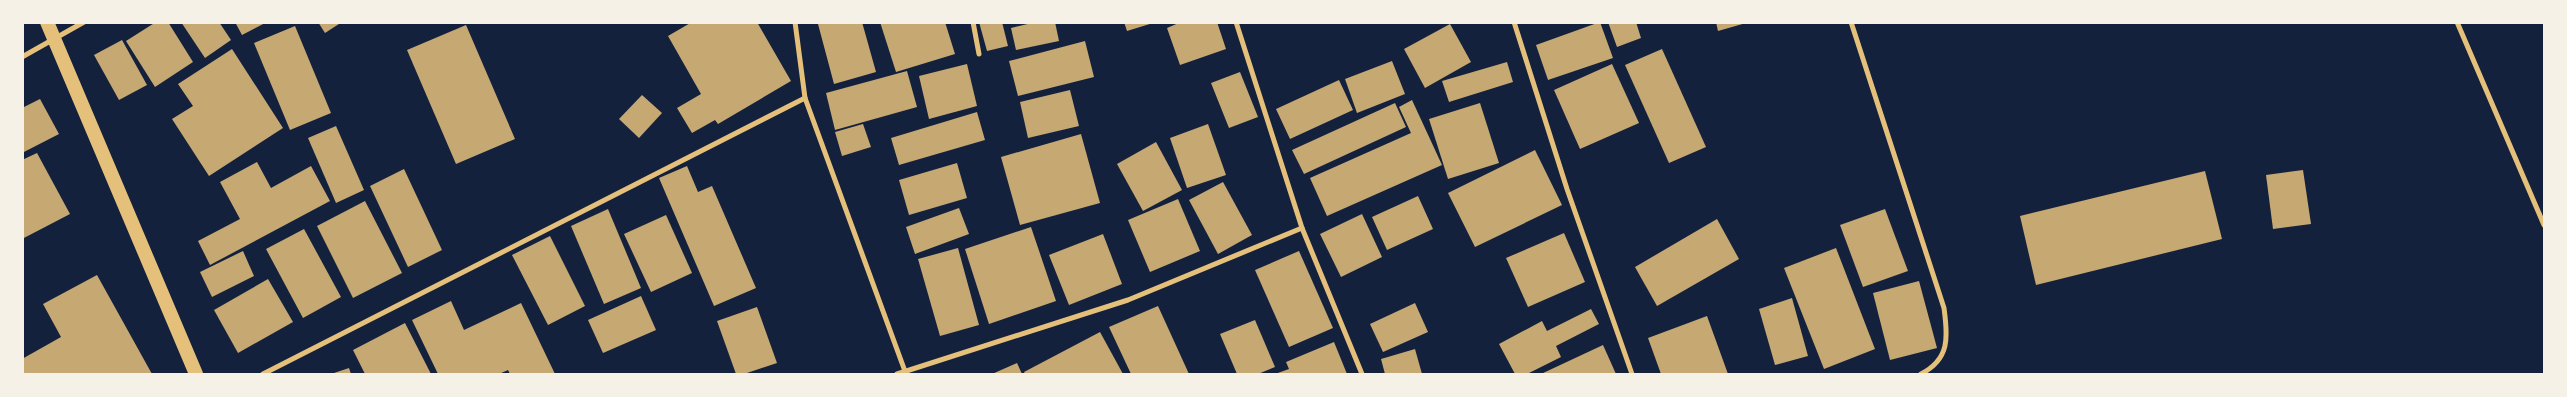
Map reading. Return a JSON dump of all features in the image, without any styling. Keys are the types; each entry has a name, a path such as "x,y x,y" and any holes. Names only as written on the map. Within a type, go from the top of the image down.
{"highway":[{"path":"47,22 196,374"}],"street":[{"path":"22,57 84,22"},
{"path":"795,22 805,98 906,372"},
{"path":"973,22 979,54"},
{"path":"1236,22 1302,228 1362,374"},
{"path":"1514,22 1568,189 1632,374"},
{"path":"1851,22 1944,308 1947,336 1942,358 1921,374"},
{"path":"2457,22 2544,225"},
{"path":"262,374 805,98"},
{"path":"897,374 1128,300 1302,228"}],"building":[{"path":"156,22 168,22 193,62 155,87 126,41"},
{"path":"181,22 219,22 231,40 205,58"},
{"path":"235,22 267,22 242,35"},
{"path":"318,22 342,22 325,33"},
{"path":"692,22 757,22 791,81 718,124 715,120 692,133 677,108 701,94 668,36"},
{"path":"824,22 862,22 876,72 834,84 818,24"},
{"path":"880,22 945,22 955,54 896,72"},
{"path":"979,22 1002,22 1008,46 987,51"},
{"path":"1036,22 1055,22 1059,41 1016,50 1011,28"},
{"path":"1124,22 1153,22 1153,23 1127,31"},
{"path":"1181,22 1217,22 1226,49 1180,65 1167,28"},
{"path":"1600,22 1613,58 1548,80 1536,45"},
{"path":"1608,22 1636,22 1641,38 1617,47"},
{"path":"1716,22 1746,22 1746,23 1718,31"},
{"path":"1450,24 1471,62 1425,88 1404,49"},
{"path":"466,25 515,139 456,164 407,50"},
{"path":"295,26 331,113 290,130 254,43"},
{"path":"122,40 147,85 119,100 94,55"},
{"path":"1085,41 1094,77 1018,96 1009,61"},
{"path":"232,49 283,128 209,176 172,119 193,106 178,84"},
{"path":"1662,49 1706,147 1669,163 1625,65"},
{"path":"1392,61 1405,94 1357,113 1345,79"},
{"path":"1507,62 1513,82 1449,102 1442,81"},
{"path":"967,64 977,106 929,119 919,76"},
{"path":"1612,64 1639,123 1580,149 1554,90"},
{"path":"907,71 917,107 835,130 826,93"},
{"path":"1240,72 1258,117 1229,128 1211,83"},
{"path":"1339,80 1353,110 1290,139 1276,109"},
{"path":"1070,90 1079,126 1028,138 1020,102"},
{"path":"642,95 662,113 639,138 619,119"},
{"path":"40,99 59,134 22,153 22,108"},
{"path":"1412,100 1442,165 1327,216 1310,178 1411,133 1399,107"},
{"path":"1395,103 1406,127 1304,174 1292,150"},
{"path":"1480,103 1499,163 1448,179 1429,119"},
{"path":"977,112 985,140 899,165 891,138"},
{"path":"863,124 871,147 842,156 835,132"},
{"path":"1208,124 1226,175 1187,188 1170,138"},
{"path":"336,126 364,190 336,203 308,138"},
{"path":"1081,134 1100,203 1020,225 1001,157"},
{"path":"1156,142 1182,190 1143,211 1117,164"},
{"path":"1535,150 1562,205 1475,247 1448,193"},
{"path":"37,153 70,214 22,239 22,160"},
{"path":"257,162 271,188 311,166 330,201 210,265 198,241 240,219 220,182"},
{"path":"957,163 967,198 909,215 899,180"},
{"path":"687,166 698,192 712,186 756,288 714,306 659,178"},
{"path":"404,169 442,250 408,267 370,186"},
{"path":"2303,170 2311,224 2273,229 2266,175"},
{"path":"2205,171 2222,239 2036,285 2020,216"},
{"path":"1223,182 1252,235 1218,254 1189,200"},
{"path":"1418,196 1433,229 1387,250 1372,217"},
{"path":"1178,199 1200,251 1150,272 1128,220"},
{"path":"365,201 402,273 353,298 317,226"},
{"path":"959,208 969,234 915,254 906,227"},
{"path":"608,209 641,288 604,304 571,226"},
{"path":"1885,209 1908,271 1863,287 1840,225"},
{"path":"1362,214 1382,257 1341,277 1320,234"},
{"path":"666,215 692,273 651,292 624,234"},
{"path":"1717,219 1739,259 1657,306 1635,267"},
{"path":"1031,227 1056,301 989,324 965,249"},
{"path":"304,229 341,297 303,318 266,249"},
{"path":"1564,233 1585,282 1528,307 1506,258"},
{"path":"1103,234 1122,284 1069,305 1049,255"},
{"path":"550,236 585,306 548,325 512,255"},
{"path":"958,248 979,325 940,336 918,259"},
{"path":"1836,248 1875,349 1824,369 1784,268"},
{"path":"243,251 254,276 212,297 200,272"},
{"path":"1299,251 1333,328 1289,347 1255,270"},
{"path":"97,275 152,374 22,374 22,359 61,337 43,304"},
{"path":"268,279 293,322 238,353 214,310"},
{"path":"1919,281 1937,348 1890,360 1873,293"},
{"path":"641,296 656,330 603,353 588,320"},
{"path":"1792,298 1808,356 1775,365 1759,309"},
{"path":"451,301 464,330 521,303 555,374 510,374 508,370 499,374 438,374 412,320"},
{"path":"1415,303 1428,332 1383,352 1370,324"},
{"path":"1158,306 1189,374 1131,374 1109,327"},
{"path":"757,307 777,363 744,374 736,374 717,321"},
{"path":"1591,309 1599,324 1556,346 1561,357 1527,374 1515,374 1499,344 1542,321 1547,331"},
{"path":"1707,316 1728,374 1661,374 1648,338"},
{"path":"1255,320 1275,367 1258,374 1237,374 1220,334"},
{"path":"405,323 431,374 365,374 353,350"},
{"path":"1100,332 1123,374 1025,374 1024,372"},
{"path":"1334,342 1347,374 1275,374 1289,369 1286,362"},
{"path":"1603,345 1616,374 1541,374"},
{"path":"1415,349 1422,374 1385,374 1381,359"},
{"path":"1017,363 1022,374 992,374"},
{"path":"349,368 351,374 331,374"}]}
